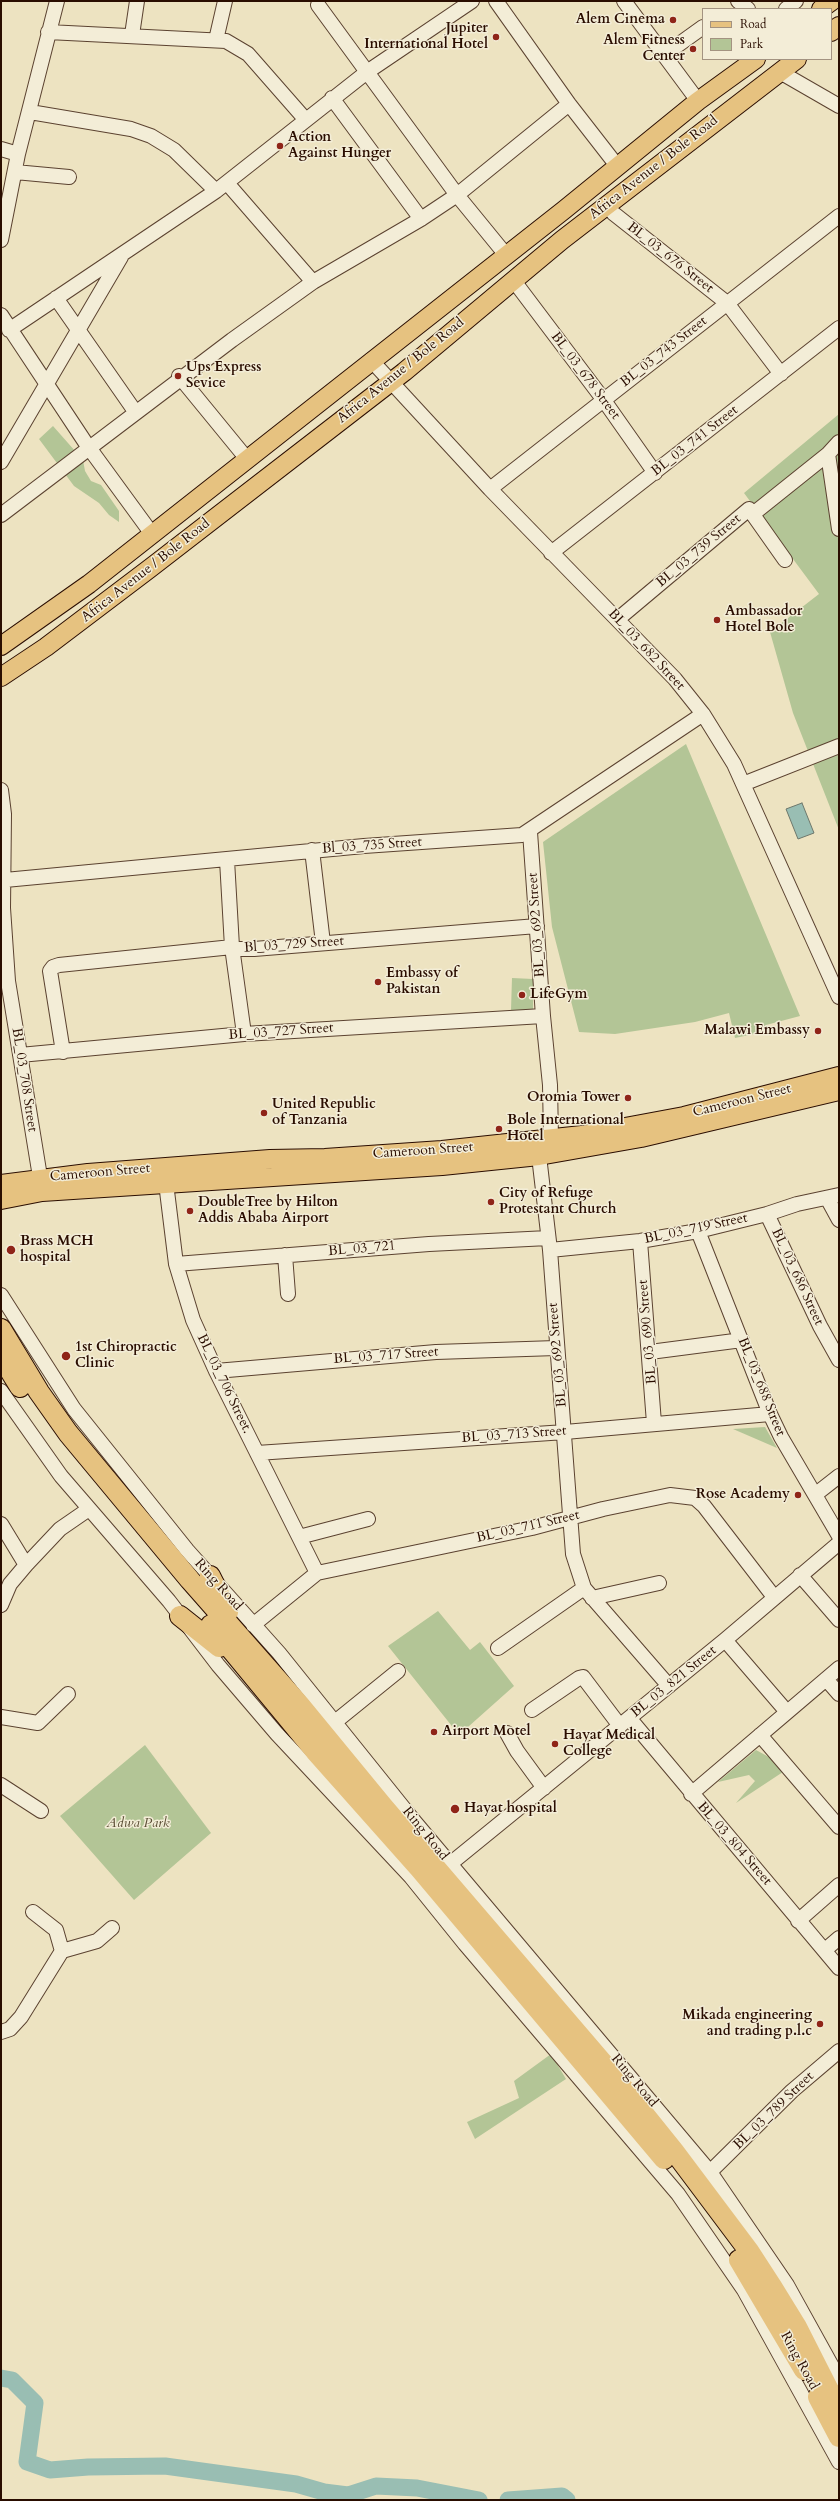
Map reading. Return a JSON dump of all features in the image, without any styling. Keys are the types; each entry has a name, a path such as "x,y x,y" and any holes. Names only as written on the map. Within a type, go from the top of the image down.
{"highway":[{"name":"Ring Road","path":"1,1329 35,1387 68,1433 186,1585 248,1670 356,1798 419,1868 689,2190 734,2253 772,2314 839,2437"},
{"name":"Ring Road","path":"1,1356 48,1428 186,1585 247,1647 300,1705 383,1806 460,1894 674,2150 749,2251 773,2288 797,2327 839,2410"},
{"path":"210,1576 247,1647"},
{"path":"180,1616 248,1670"}],"main road":[{"path":"822,8 832,1"},
{"name":"Africa Avenue / Bole Road","path":"1,646 89,584 371,360 618,167 698,101 755,60"},
{"name":"Africa Avenue / Bole Road","path":"1,677 100,607 390,382 614,198 796,60"},
{"name":"Cameroon Street","path":"88,1181 166,1183 442,1158 582,1135 684,1116 839,1076"},
{"name":"Cameroon Street","path":"1,1184 41,1185 88,1181 270,1159 539,1156 640,1138 839,1091"},
{"name":"Cameroon Street","path":"1,1200 19,1196 41,1185"},
{"path":"1,1204 19,1196"}],"street":[{"path":"1,240 18,154 30,112 48,32 57,1"},
{"path":"132,35 137,1"},
{"path":"216,40 225,1"},
{"path":"9,330 222,187 332,98 367,72 472,1"},
{"path":"496,1 570,104 618,167"},
{"path":"624,1 698,101"},
{"path":"787,8 796,1"},
{"path":"318,5 456,195 506,255"},
{"path":"664,55 702,27"},
{"path":"48,32 132,35 226,41 248,54 305,119"},
{"path":"780,72 839,106"},
{"path":"332,98 421,219"},
{"path":"1,515 232,340 313,282 421,219 456,195 570,104"},
{"path":"30,112 131,129 151,136 174,150 222,187 313,282"},
{"path":"1,150 18,154"},
{"path":"15,172 69,177"},
{"name":"BL_03_676 Street","path":"613,213 727,303 780,374"},
{"name":"BL_03_743 Street","path":"490,489 603,399 839,216"},
{"path":"1,462 124,253"},
{"name":"BL_03_678 Street","path":"514,281 603,399 655,473"},
{"path":"56,298 134,410"},
{"path":"1,315 9,330 87,445 152,534"},
{"name":"BL_03_741 Street","path":"552,553 839,328"},
{"name":"BL_03_682 Street","path":"371,360 490,489 675,678 703,714 725,748 743,784 839,997"},
{"path":"1,515 179,376"},
{"path":"87,445 179,376"},
{"path":"179,376 247,459"},
{"path":"753,514 828,454 839,442"},
{"path":"828,454 839,529"},
{"name":"BL_03_739 Street","path":"618,619 749,509 785,560"},
{"name":"Bl_03_735 Street","path":"4,880 227,860 312,850 498,838 522,835 530,832 703,714"},
{"path":"743,784 839,746"},
{"name":"BL_03_708 Street","path":"1,790 4,814 3,908 8,981 41,1185"},
{"name":"BL_03_692 Street","path":"530,832 543,1016 550,1085 552,1139"},
{"path":"312,850 323,943"},
{"path":"227,860 232,947 244,1034"},
{"name":"Bl_03_729 Street","path":"63,1052 50,971 53,967 232,947 248,949 537,926"},
{"name":"BL_03_727 Street","path":"20,1055 244,1034 543,1016"},
{"name":"BL_03_692 Street","path":"539,1156 549,1244 556,1348 569,1477 569,1520 573,1554 588,1593 669,1686"},
{"name":"BL_03_706 Street.","path":"166,1183 176,1264 193,1320 216,1371 317,1573"},
{"path":"833,1197 839,1220"},
{"name":"BL_03_719 Street","path":"549,1244 640,1241 698,1231 767,1214 797,1204 833,1197"},
{"name":"BL_03_686 Street","path":"767,1214 820,1326 839,1360"},
{"name":"BL_03_688 Street","path":"698,1231 770,1414 781,1437 816,1494 839,1536"},
{"name":"BL_03_690 Street","path":"640,1241 650,1352 654,1423"},
{"name":"BL_03_721","path":"176,1264 429,1244 549,1244"},
{"path":"285,1255 288,1294"},
{"name":"Ring Road","path":"1,1295 74,1408 210,1576 335,1722 450,1864 710,2172 787,2285 839,2379"},
{"path":"650,1352 742,1340"},
{"name":"BL_03_717 Street","path":"216,1371 436,1352 556,1348"},
{"name":"Ring Road","path":"1,1391 43,1452 277,1734 411,1877 465,1944 678,2194 744,2290 839,2462"},
{"name":"BL_03_713 Street","path":"257,1453 565,1432 770,1414"},
{"path":"816,1494 839,1476"},
{"name":"BL_03_711 Street","path":"253,1625 317,1573 569,1520 603,1509 670,1495 695,1498 712,1514 774,1597"},
{"path":"1,1605 5,1587 60,1529 89,1509"},
{"path":"299,1537 368,1519"},
{"path":"1,1524 26,1566"},
{"name":"BL_03_821 Street","path":"450,1864 725,1640 839,1543"},
{"path":"800,1575 839,1620"},
{"path":"498,1648 588,1593 659,1583"},
{"path":"725,1640 787,1712"},
{"path":"691,1794 839,1668"},
{"path":"335,1722 398,1671"},
{"name":"BL_03_804 Street","path":"532,1710 578,1678 583,1677 691,1794 839,1968"},
{"path":"826,1679 839,1694"},
{"path":"1,1717 38,1722 68,1694"},
{"path":"507,1733 517,1751 544,1788"},
{"path":"760,1736 839,1827"},
{"path":"1,1784 41,1811"},
{"path":"798,1921 839,1885"},
{"path":"33,1912 56,1930 62,1951"},
{"path":"1,2032 10,2029 21,2017 62,1951 97,1941 112,1928"},
{"path":"825,1950 839,1938"},
{"name":"BL_03_789 Street","path":"710,2172 792,2091 839,2051"}],"green space":[{"path":"839,414 839,830 793,713 770,632 819,594 744,493"},
{"path":"53,426 83,460 85,471 91,481 101,485 119,511 119,522 109,515 99,503 74,486 39,439"},
{"path":"686,744 800,1016 766,1025 763,1032 735,1038 729,1013 695,1022 615,1034 579,1032 552,927 543,842"},
{"name":"LifeGym","path":"512,978 533,979 533,1011 511,1010"},
{"path":"765,1427 777,1448 733,1429"},
{"path":"438,1611 470,1650 480,1642 514,1686 459,1735 388,1646"},
{"name":"Adwa Park","path":"145,1745 211,1833 134,1900 60,1816"},
{"path":"756,1750 789,1768 736,1803 755,1781 749,1775 718,1782"},
{"path":"551,2054 566,2079 475,2139 467,2122 519,2098 514,2081"}],"water":[{"path":"802,803 814,833 798,839 786,809"}],"waterway":[{"path":"1,2378 12,2380 35,2403 27,2462 50,2470 88,2467 165,2466 296,2484 324,2492 348,2495 376,2486 417,2488 479,2500"},
{"path":"508,2500 562,2496 567,2500"}],"place":[{"name":"Alem Cinema","path":"673,20"},
{"name":"Jupiter International Hotel","path":"496,37"},
{"name":"Alem Fitness Center","path":"693,49"},
{"name":"Action Against Hunger","path":"280,146"},
{"name":"Ups Express Sevice","path":"178,376"},
{"name":"Ambassador Hotel Bole","path":"717,620"},
{"name":"Embassy of Pakistan","path":"378,982"},
{"name":"LifeGym","path":"522,995"},
{"name":"Malawi Embassy","path":"818,1031"},
{"name":"Oromia Tower","path":"628,1098"},
{"name":"United Republic of Tanzania","path":"264,1113"},
{"name":"Bole International Hotel","path":"499,1129"},
{"name":"City of Refuge Protestant Church","path":"491,1202"},
{"name":"DoubleTree by Hilton Addis Ababa Airport","path":"190,1211"},
{"name":"Brass MCH hospital","path":"11,1250"},
{"name":"1st Chiropractic Clinic","path":"66,1356"},
{"name":"Rose Academy","path":"798,1495"},
{"name":"Airport Motel","path":"434,1732"},
{"name":"Hayat Medical College","path":"555,1744"},
{"name":"Hayat hospital","path":"455,1809"},
{"name":"Mikada engineering and trading p.l.c","path":"820,2024"}]}
